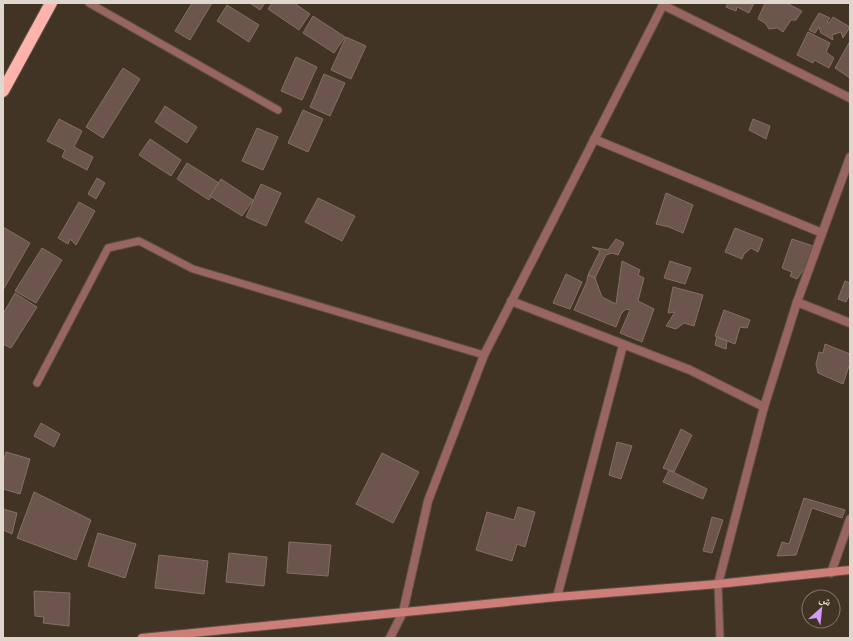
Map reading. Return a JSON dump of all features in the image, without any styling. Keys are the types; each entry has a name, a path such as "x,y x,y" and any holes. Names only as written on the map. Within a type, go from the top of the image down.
{"highway":[{"path":"3,91 51,3"}],"street":[{"path":"390,638 403,612 428,501 484,355 663,4 850,98"},
{"path":"594,139 822,233"},
{"path":"718,584 764,407 797,302 850,157"},
{"path":"511,301 690,370 764,407"},
{"path":"797,302 850,323"},
{"path":"556,597 623,345"},
{"path":"831,573 850,518"},
{"path":"142,638 556,597 718,584 850,570"}],"lane":[{"path":"89,3 278,110"},
{"path":"37,383 108,248 139,241 193,269 484,355"},
{"path":"718,584 720,638"}],"building":[{"path":"192,3 212,3 190,40 175,31"},
{"path":"250,3 265,3 260,10"},
{"path":"272,3 294,3 310,14 299,30 268,9"},
{"path":"728,3 754,3 749,13 737,7 736,11 726,7"},
{"path":"765,3 786,3 802,11 796,20 791,20 783,32 777,28 769,29 765,23 758,19"},
{"path":"227,5 259,25 249,42 217,21"},
{"path":"819,13 830,18 827,22 829,23 833,17 850,27 843,38 841,32 832,35 833,40 821,33 819,27 815,33 809,30"},
{"path":"313,16 345,37 334,53 303,33"},
{"path":"808,32 830,43 826,52 834,58 829,68 814,60 813,63 797,55"},
{"path":"346,37 366,46 351,79 331,70"},
{"path":"850,41 850,78 835,68"},
{"path":"296,57 317,67 302,100 281,91"},
{"path":"123,68 140,79 103,138 86,127"},
{"path":"324,74 345,83 330,116 310,107"},
{"path":"165,106 197,127 187,143 155,122"},
{"path":"303,110 323,119 308,152 288,143"},
{"path":"59,119 82,131 74,147 93,157 87,170 62,157 65,150 47,141"},
{"path":"753,119 770,126 766,139 749,130"},
{"path":"257,128 278,137 263,170 242,161"},
{"path":"150,139 181,160 171,176 139,155"},
{"path":"187,163 219,183 209,200 177,179"},
{"path":"97,178 105,183 96,199 88,194"},
{"path":"221,179 253,200 242,216 210,196"},
{"path":"261,184 281,193 266,226 246,217"},
{"path":"666,193 693,205 683,233 669,227 656,224"},
{"path":"318,198 355,216 342,241 305,222"},
{"path":"79,202 95,211 76,245 70,239 68,244 58,238"},
{"path":"3,227 30,243 3,290"},
{"path":"735,228 763,239 758,252 751,248 744,254 742,259 725,252"},
{"path":"616,239 624,243 618,255 612,253 606,255 595,278 588,275 600,251 592,247 608,250"},
{"path":"792,239 813,246 809,262 797,279 790,276 792,272 782,268"},
{"path":"42,248 62,260 36,303 15,291"},
{"path":"622,261 640,270 638,275 644,278 638,301 654,309 642,342 620,333 630,310 626,309 621,314 616,327 574,310 587,281 588,275 595,278 602,297 616,304"},
{"path":"670,261 691,268 685,284 664,278"},
{"path":"566,274 582,282 570,309 553,303"},
{"path":"845,281 850,283 850,296 849,295 846,302 838,299"},
{"path":"673,287 703,295 694,326 684,323 676,329 666,326 675,312 668,313"},
{"path":"15,293 37,307 11,348 3,344 3,314"},
{"path":"724,310 750,320 747,328 740,327 735,344 715,336"},
{"path":"717,337 727,341 726,349 715,345"},
{"path":"825,344 850,354 850,363 843,384 818,373 816,364 819,352 823,353"},
{"path":"41,423 60,434 54,447 34,436"},
{"path":"681,429 692,435 674,472 663,468"},
{"path":"617,442 632,446 621,479 609,475"},
{"path":"6,452 30,459 20,494 3,489 3,464"},
{"path":"382,453 419,472 393,523 356,504"},
{"path":"669,470 707,489 703,499 663,482"},
{"path":"34,492 91,520 76,560 17,538"},
{"path":"804,498 845,510 842,518 812,508 796,555 777,556 782,542 789,544"},
{"path":"518,507 535,512 525,547 517,544 512,561 476,550 487,512 514,520"},
{"path":"3,509 17,513 12,534 3,530"},
{"path":"712,517 723,520 712,553 703,551"},
{"path":"98,533 136,544 125,578 88,566"},
{"path":"289,542 331,545 328,576 287,573"},
{"path":"229,553 267,557 264,586 226,582"},
{"path":"159,555 208,561 204,594 155,588"},
{"path":"34,591 70,593 69,626 43,623 44,617 35,616"}]}
